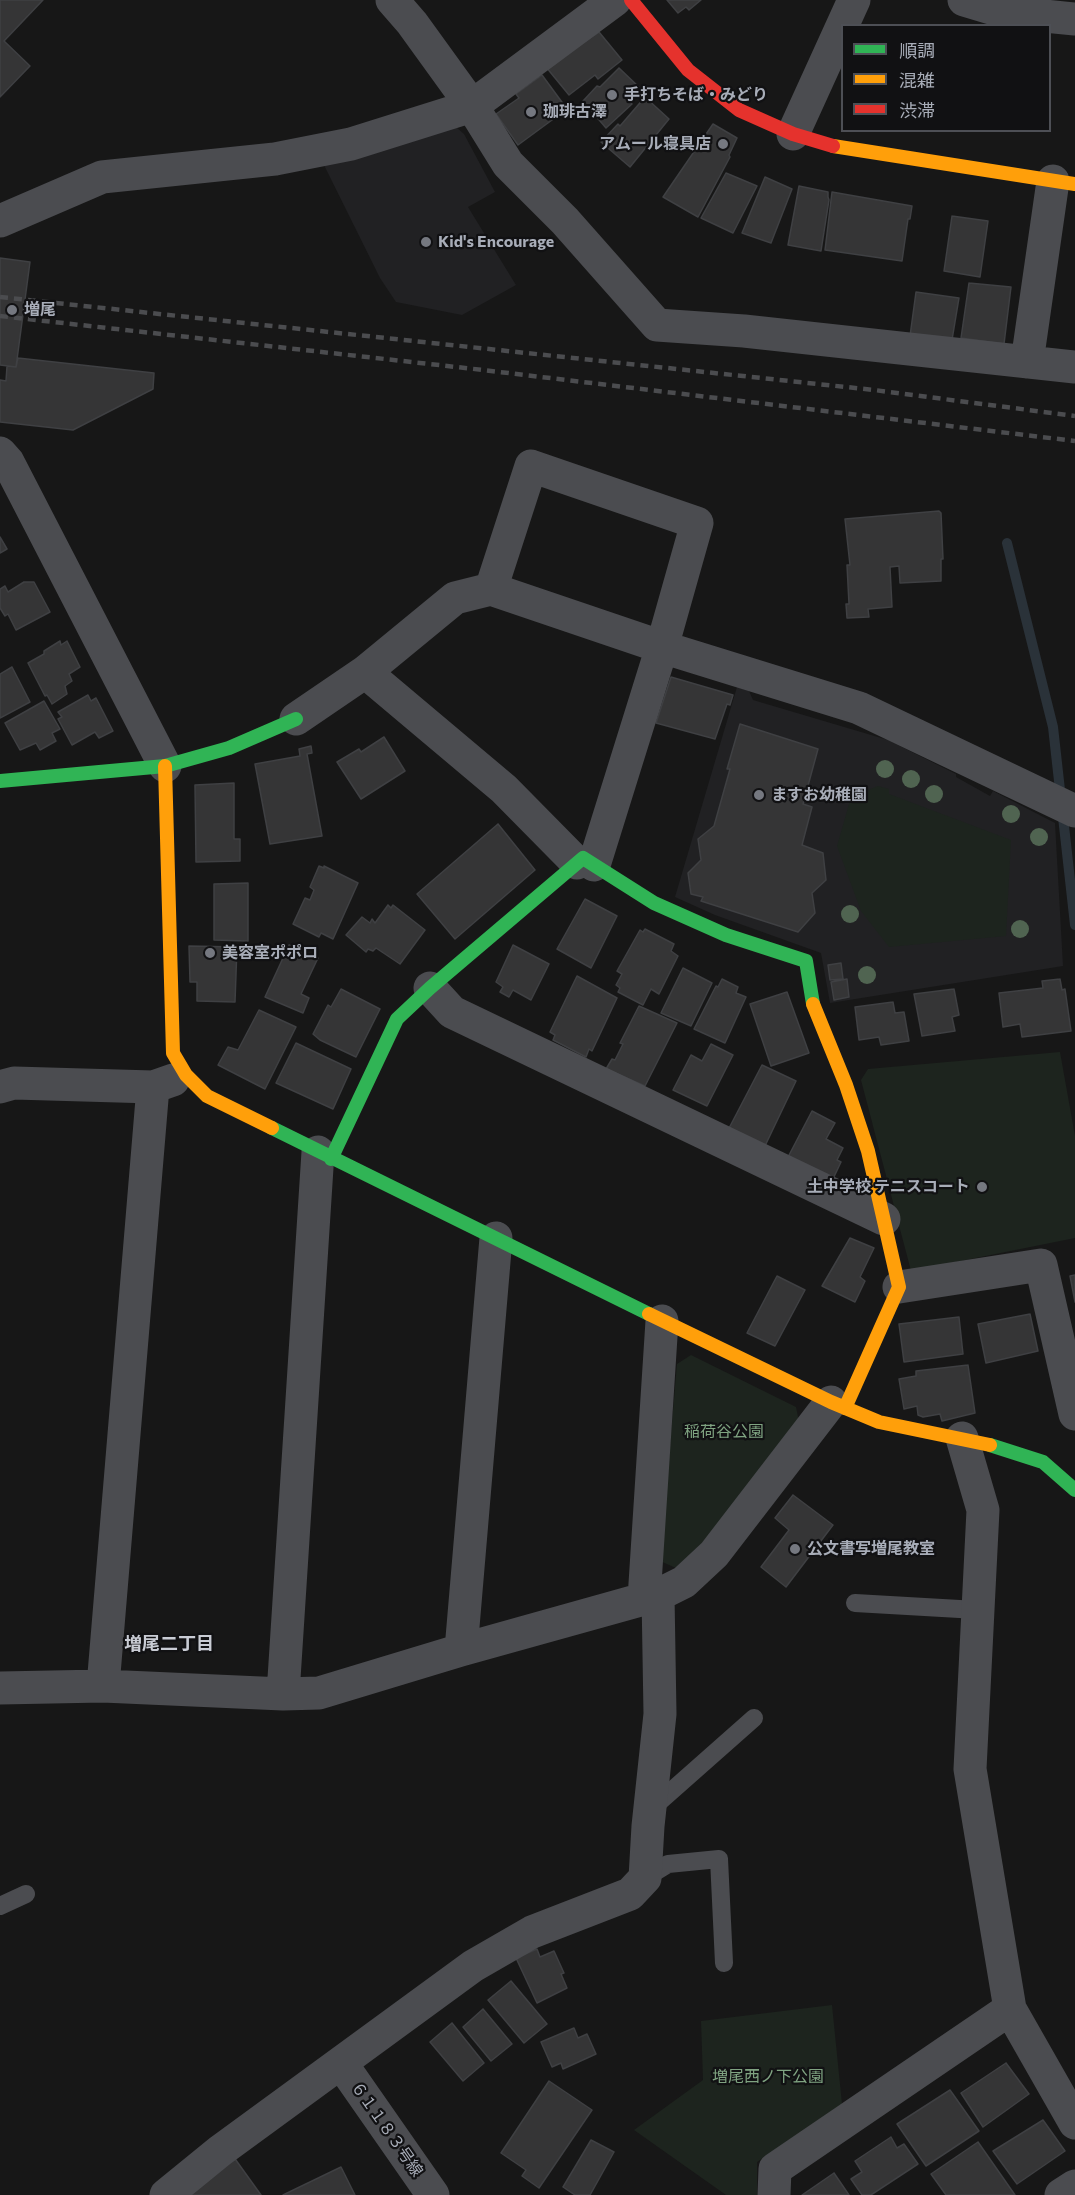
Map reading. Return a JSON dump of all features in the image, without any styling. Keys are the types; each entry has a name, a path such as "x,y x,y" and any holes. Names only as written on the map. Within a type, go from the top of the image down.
{"street":[{"path":"392,0 412,23 472,106 508,164 565,221 657,325 744,331 1075,367"},
{"path":"0,221 102,177 275,159 351,144 472,106 615,0"},
{"path":"631,0 688,70 739,110 793,134 835,147 1064,183 1027,362"},
{"path":"843,24 854,0"},
{"path":"964,0 1004,12 1075,19"},
{"path":"793,134 841,29"},
{"path":"0,453 8,462 165,766 173,1053 186,1075 207,1096 325,1156 838,1405 879,1422 962,1438 1019,1453 1043,1462 1075,1490"},
{"path":"283,1694 325,1156 398,1019 430,988 585,864 662,647 697,522 531,466 491,589"},
{"path":"0,781 165,766 229,748 296,719 365,672 455,598 491,589 662,647 859,708 1075,811"},
{"path":"0,1688 103,1686 319,1694 460,1650 651,1597 684,1582 714,1554 838,1405 899,1287 861,1129 846,1084 813,1005 806,961 726,935 654,903 585,864 504,789 365,672"},
{"path":"430,988 452,1012 884,1219"},
{"path":"0,1087 14,1083 153,1087 186,1075"},
{"path":"103,1686 153,1087"},
{"path":"460,1650 496,1238"},
{"path":"899,1287 1041,1265 1075,1414"},
{"path":"166,2195 220,2151 473,1966 532,1932 630,1894 645,1878 660,1714 651,1597 662,1321"},
{"path":"962,1438 982,1510 970,1769 1010,2009 1075,2123"},
{"path":"774,2195 775,2169 1010,2009"},
{"name":"６１１８３号線","path":"341,2063 433,2195"},
{"path":"1061,2195 1075,2186"}],"lane":[{"path":"855,1603 977,1610"},
{"path":"651,1810 754,1718"},
{"path":"645,1878 668,1864 719,1859 724,1963"},
{"path":"0,1906 26,1894"}],"shaded area":[{"name":"Kid's Encourage","path":"456,127 464,134 495,192 468,207 516,285 462,315 396,302 380,278 322,161"},
{"path":"737,687 749,691 753,700 888,740 956,774 956,777 990,796 993,791 1055,823 1063,966 830,1003 821,953 715,915 675,897"}],"green space":[{"path":"878,786 889,789 889,794 1011,840 1006,936 889,947 861,911 837,846 851,797"},
{"name":"土中学校 テニスコート","path":"1060,1052 1075,1136 1075,1238 911,1271 861,1080 868,1069"},
{"name":"稲荷谷公園","path":"691,1355 796,1407 799,1422 703,1542 676,1568 660,1561 677,1364"},
{"name":"増尾西ノ下公園","path":"832,2005 842,2104 757,2162 757,2195 726,2195 634,2130 703,2080 701,2021"}],"building":[{"path":"0,0 43,0 4,41 30,66 0,97"},
{"path":"667,0 701,0 689,10 686,7 678,13"},
{"path":"599,32 622,60 598,79 595,75 569,95 546,67"},
{"name":"手打ちそば・みどり","path":"619,68 641,89 629,101 632,104 606,128 583,101"},
{"name":"珈琲古澤","path":"542,75 567,109 518,145 496,114 519,98 516,94"},
{"path":"645,97 669,119 630,167 601,142 618,124 620,126"},
{"path":"713,124 737,138 730,157 698,217 663,197"},
{"path":"726,173 757,186 733,233 701,218"},
{"path":"765,177 792,189 771,243 742,233"},
{"path":"799,186 828,192 829,200 821,251 788,245"},
{"path":"832,192 912,206 902,261 825,250"},
{"path":"952,216 988,221 980,277 944,271"},
{"name":"増尾","path":"0,258 30,262 16,367 0,365"},
{"path":"969,283 1011,287 1004,344 961,338"},
{"path":"916,292 959,298 952,340 910,336"},
{"path":"18,358 154,373 153,389 73,430 0,422 0,380 6,381 7,366 16,367"},
{"path":"939,511 941,513 943,559 941,559 941,581 900,583 899,566 890,567 892,607 868,609 869,617 847,618 846,604 849,604 847,565 850,565 845,519"},
{"path":"0,537 7,549 0,553"},
{"path":"24,582 34,582 50,612 16,630 8,614 5,616 0,608 0,589 5,586 8,592"},
{"path":"60,641 61,645 67,641 80,667 69,674 72,681 65,686 67,694 52,704 47,695 45,696 28,663"},
{"path":"12,667 30,702 0,718 0,674"},
{"path":"671,677 733,695 730,705 727,704 715,739 656,723"},
{"path":"88,695 91,701 96,698 113,731 99,738 95,732 72,745 58,719 62,717 58,712"},
{"path":"44,701 60,729 52,733 56,741 40,750 36,743 20,750 5,723"},
{"path":"740,724 818,749 803,804 812,807 802,845 823,853 826,880 812,893 815,913 798,932 701,901 703,897 691,894 688,873 701,860 698,839 714,826"},
{"path":"384,737 405,771 361,799 337,762 359,749 361,752"},
{"path":"311,746 312,753 307,754 322,836 270,844 255,764 300,756 299,749"},
{"path":"234,783 234,839 240,839 240,861 196,862 195,785"},
{"path":"498,824 535,870 455,939 417,894"},
{"path":"319,866 324,868 324,866 358,883 333,939 321,933 319,937 293,924 305,898 310,900 314,890 310,887"},
{"path":"248,883 248,941 214,940 214,884"},
{"path":"585,899 617,916 591,968 557,949"},
{"path":"388,905 391,908 393,905 425,930 400,964 376,948 373,951 368,949 366,952 346,935 362,917 370,923 372,919 375,923"},
{"path":"645,929 674,944 671,951 678,956 659,994 651,989 643,1005 618,992 620,988 616,985 622,974 617,971 640,930 643,932"},
{"path":"289,945 318,958 301,994 309,998 303,1013 265,997"},
{"path":"513,945 549,964 531,1000 513,990 509,997 500,992 503,987 496,982"},
{"path":"189,946 237,947 235,1002 197,1001 197,982 190,982"},
{"path":"841,963 843,979 830,980 828,965"},
{"path":"683,968 712,983 691,1026 661,1013"},
{"path":"577,976 617,998 592,1051 589,1049 586,1057 553,1040 555,1035 550,1032"},
{"path":"722,979 738,987 736,993 746,997 725,1043 694,1029 716,986 718,987"},
{"path":"847,979 849,997 834,1000 831,982"},
{"path":"1060,979 1062,990 1065,989 1071,1031 1022,1037 1020,1024 1003,1027 999,993 1043,988 1042,981"},
{"path":"341,989 380,1009 356,1057 320,1040 313,1034 328,1005 331,1007"},
{"path":"954,989 959,1015 952,1017 955,1031 922,1036 914,994"},
{"path":"787,992 809,1053 771,1066 750,1004"},
{"path":"893,1002 895,1013 904,1012 909,1041 881,1045 879,1037 859,1040 855,1007"},
{"path":"639,1006 677,1023 645,1086 606,1069 612,1059 615,1060 623,1044 620,1043"},
{"path":"259,1010 296,1027 265,1089 218,1065 228,1047 238,1050"},
{"path":"296,1043 351,1069 333,1109 276,1083"},
{"path":"711,1044 733,1055 707,1106 673,1090 691,1055 702,1061"},
{"path":"762,1065 796,1081 764,1148 727,1132"},
{"path":"812,1111 835,1123 826,1139 843,1148 837,1160 841,1162 832,1181 787,1159"},
{"path":"850,1238 874,1248 860,1277 865,1281 855,1302 822,1286"},
{"path":"1075,1275 1075,1302 1070,1276"},
{"path":"777,1276 805,1290 775,1346 747,1333"},
{"path":"1030,1314 1038,1351 986,1363 978,1324"},
{"path":"959,1317 963,1354 904,1362 899,1324"},
{"path":"968,1365 975,1413 942,1421 940,1414 923,1417 918,1415 917,1406 904,1409 899,1379 916,1376 916,1371"},
{"name":"公文書写増尾教室","path":"793,1495 833,1525 786,1587 761,1567 789,1530 775,1518"},
{"path":"537,1949 540,1957 554,1951 564,1973 561,1974 567,1988 537,2003 516,1958"},
{"path":"511,1981 547,2024 524,2043 488,2000"},
{"path":"483,2009 512,2044 491,2061 463,2027"},
{"path":"452,2023 484,2063 463,2081 430,2042"},
{"path":"574,2028 578,2038 587,2034 596,2054 563,2069 561,2063 552,2067 541,2042"},
{"path":"1006,2063 1029,2094 983,2127 961,2093"},
{"path":"549,2081 592,2110 539,2188 522,2176 526,2170 501,2153"},
{"path":"950,2090 979,2131 926,2166 897,2124"},
{"path":"1043,2120 1065,2151 1017,2184 993,2151"},
{"path":"891,2137 897,2148 904,2144 918,2164 871,2195 862,2195 851,2179 862,2172 855,2161"},
{"path":"591,2140 614,2152 590,2195 575,2195 563,2187"},
{"path":"978,2142 1015,2195 946,2195 931,2174"},
{"path":"233,2156 261,2195 187,2195"},
{"path":"341,2167 355,2195 283,2195"},
{"path":"834,2173 849,2195 802,2195"}],"waterway":[{"path":"1007,543 1053,727 1075,925"}],"railway":[{"path":"0,297 874,390 1075,416"},
{"path":"0,316 483,370 1075,441"}],"traffic: fast":[{"path":"0,781 165,766 229,748 296,719"},
{"path":"331,1159 397,1019 430,988 583,858 654,903 726,935 806,961 813,1004"},
{"path":"272,1128 649,1314"},
{"path":"990,1445 1043,1462 1075,1490"}],"traffic: slow":[{"path":"833,146 1075,184"},
{"path":"165,766 173,1053 186,1075 207,1096 272,1128"},
{"path":"813,1004 846,1085 868,1151 899,1287 845,1408"},
{"path":"649,1314 831,1402 879,1422 990,1445"}],"traffic: jam":[{"path":"631,0 688,70 739,110 793,134 833,146"}],"place":[{"name":"手打ちそば・みどり","path":"612,95"},
{"name":"珈琲古澤","path":"531,112"},
{"name":"アムール寝具店","path":"723,144"},
{"name":"Kid's Encourage","path":"426,242"},
{"name":"増尾","path":"12,310"},
{"name":"ますお幼稚園","path":"759,795"},
{"name":"美容室ポポロ","path":"210,953"},
{"name":"土中学校 テニスコート","path":"982,1187"},
{"name":"公文書写増尾教室","path":"795,1549"}],"district":[{"name":"増尾二丁目","path":"169,1644"}]}
